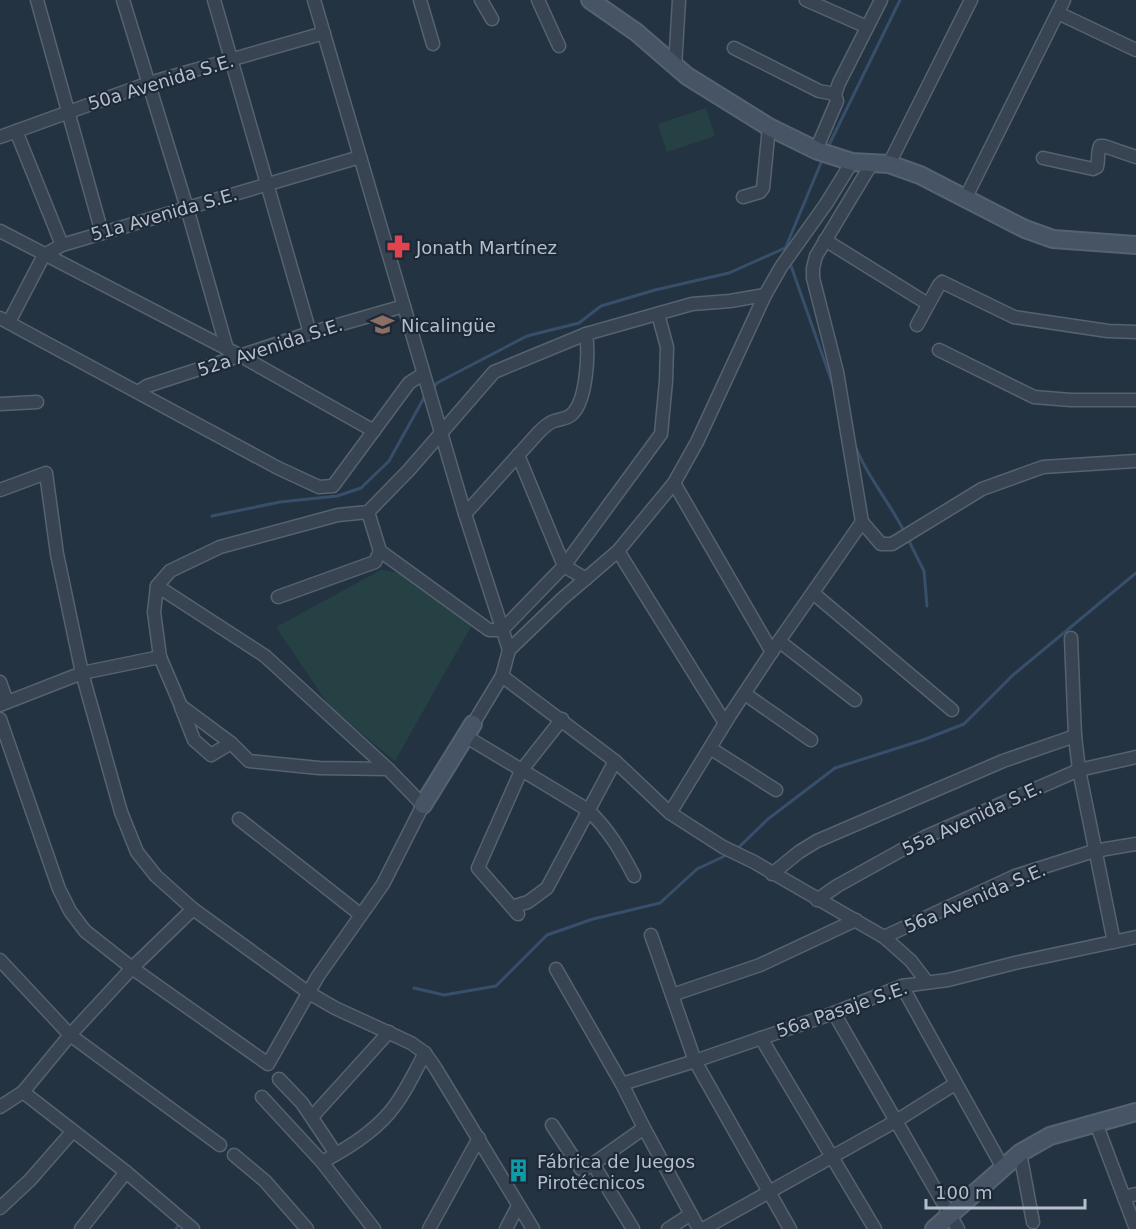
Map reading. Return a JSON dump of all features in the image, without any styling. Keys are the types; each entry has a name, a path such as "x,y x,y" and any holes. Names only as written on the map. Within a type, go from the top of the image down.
{"street":[{"path":"37,0 102,232"},
{"path":"123,0 187,208 227,349"},
{"path":"214,0 310,333"},
{"path":"314,0 428,392 509,650"},
{"path":"420,0 433,44"},
{"path":"481,0 492,20"},
{"path":"538,0 559,45"},
{"path":"590,0 607,6 675,67 723,100 769,127 821,152 852,162 889,164 920,175 1025,229 1053,238 1136,245"},
{"path":"675,67 679,0"},
{"path":"806,0 867,27"},
{"path":"821,152 837,101 839,82 881,0"},
{"path":"889,164 971,0"},
{"path":"965,200 1064,0"},
{"path":"1058,13 1136,50"},
{"name":"50a Avenida S.E.","path":"0,137 149,83 324,33"},
{"path":"734,48 819,91 836,94"},
{"path":"743,197 760,192 763,188 769,127"},
{"path":"16,131 62,245"},
{"path":"1042,158 1092,169 1097,167 1100,146 1136,157"},
{"name":"51a Avenida S.E.","path":"44,255 62,245 102,232 360,158"},
{"path":"0,719 59,889 70,911 85,931 132,968 268,1064 318,976 383,884 423,805 502,676 509,650 562,599 618,551 674,483 697,442 765,295 781,267 826,204 852,162"},
{"path":"872,163 814,261 813,278 837,372 862,522 881,544 892,544 982,489 1043,467 1136,461"},
{"path":"0,231 241,356 374,431"},
{"path":"825,240 928,304"},
{"path":"44,255 4,320 278,468 320,487 333,486 409,383 423,374"},
{"path":"917,325 942,282 1014,318 1108,331 1136,332"},
{"path":"231,743 211,754 194,740 160,657 154,612 157,586 170,571 220,547 338,515 368,512 409,470 494,372 586,334 692,304 765,295"},
{"name":"52a Avenida S.E.","path":"138,392 147,386 310,333 404,306"},
{"path":"368,512 380,551 489,630 502,630 564,566 661,434 667,347 658,314"},
{"path":"465,514 538,432 576,410 586,377 588,349 586,334"},
{"path":"939,350 1034,397 1071,400 1136,400"},
{"path":"0,404 37,402"},
{"path":"518,456 564,566 586,579"},
{"path":"0,490 46,473 57,554 82,673 121,812 137,852 156,876 193,909 309,993 335,1008 411,1043 425,1053 533,1229"},
{"path":"674,483 775,646 855,700"},
{"path":"670,813 775,646 862,522"},
{"path":"278,597 375,562 380,551"},
{"path":"618,551 725,723"},
{"path":"157,586 265,656 388,769 423,805"},
{"path":"813,593 952,710"},
{"path":"1071,638 1075,736 1079,770 1114,942"},
{"path":"0,682 3,704 82,673 160,657"},
{"path":"502,676 615,760 670,813 723,847 754,862 884,937 911,961 927,982"},
{"path":"745,694 811,740"},
{"path":"181,706 231,743 249,761 319,768 388,769"},
{"path":"562,719 521,771 478,868 515,910 547,888 615,760"},
{"path":"469,730 521,771 588,810 619,846 634,876"},
{"path":"772,874 817,841 1003,761 1075,736"},
{"path":"710,748 776,790"},
{"name":"55a Avenida S.E.","path":"817,900 837,886 925,837 1079,770 1136,757"},
{"path":"239,819 361,915"},
{"name":"56a Avenida S.E.","path":"884,937 1015,876 1094,851 1136,843"},
{"path":"0,1107 23,1092 70,1035 132,968 193,909"},
{"path":"672,995 760,965 856,920"},
{"path":"651,935 695,1061 790,1229"},
{"name":"56a Pasaje S.E.","path":"622,1084 834,1013 902,986 948,980 1136,937"},
{"path":"0,960 70,1035 220,1145"},
{"path":"555,969 622,1084 701,1229 896,1121 955,1084"},
{"path":"902,986 1003,1168"},
{"path":"834,1013 954,1222"},
{"path":"312,1117 388,1032"},
{"path":"761,1038 875,1229"},
{"path":"322,1162 351,1147 388,1114 398,1102 425,1053"},
{"path":"279,1079 302,1103 336,1154"},
{"path":"23,1092 126,1172 194,1229"},
{"path":"262,1097 322,1162 374,1229"},
{"path":"934,1229 954,1222 1003,1168 1020,1153 1050,1136 1136,1112"},
{"path":"1096,1123 1130,1196 1136,1229"},
{"path":"552,1125 581,1169 585,1169 644,1128"},
{"path":"0,1208 30,1180 72,1132"},
{"path":"429,1229 479,1138"},
{"path":"1020,1153 1033,1222"},
{"path":"234,1155 265,1181 307,1229"},
{"path":"592,1164 633,1229"},
{"path":"81,1229 126,1172"},
{"path":"506,1229 518,1206"},
{"path":"668,1229 691,1214"}],"green space":[{"path":"706,108 715,136 667,152 658,124"},
{"path":"381,570 411,575 474,621 395,761 330,707 276,627"}],"waterway":[{"path":"827,149 900,0"},
{"path":"785,249 823,158"},
{"path":"432,389 437,383 527,336 579,323 601,306 655,290 729,273 785,248"},
{"path":"790,263 834,388"},
{"path":"212,516 280,502 337,496 361,488 389,461 425,396"},
{"path":"854,443 905,533"},
{"path":"908,539 924,571 927,606"},
{"path":"737,849 768,819 835,768 923,740 964,724 1013,675 1136,573"},
{"path":"414,988 444,995 496,986 547,935 593,919 660,903 697,869 729,854"}],"place":[{"name":"Jonath Martínez","path":"398,247"},
{"name":"Nicalingüe","path":"383,325"},
{"name":"Fábrica de Juegos Pirotécnicos","path":"519,1171"}]}
